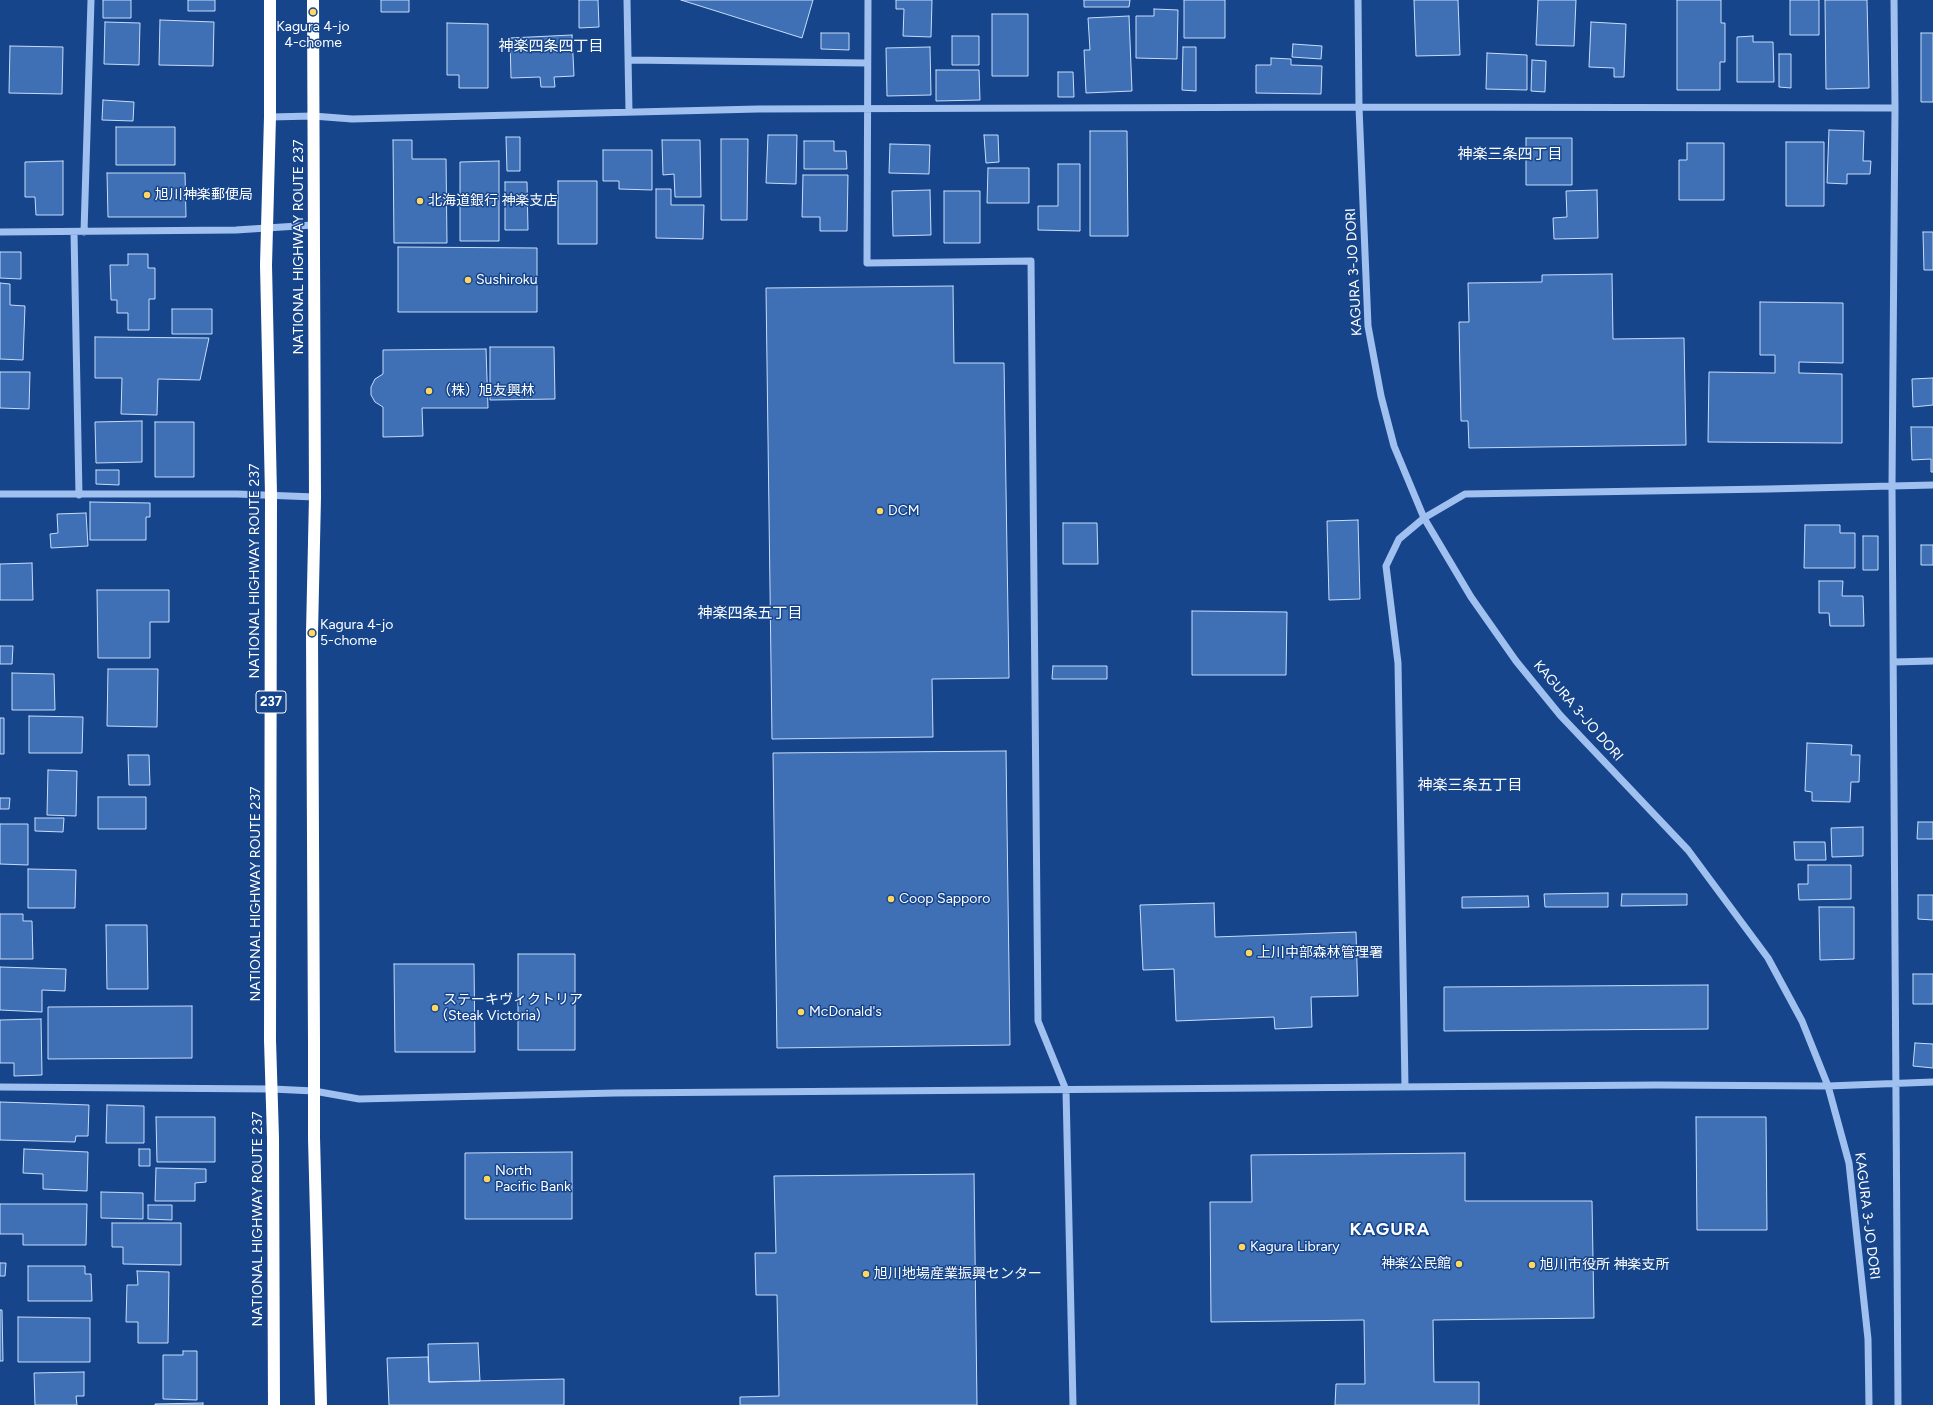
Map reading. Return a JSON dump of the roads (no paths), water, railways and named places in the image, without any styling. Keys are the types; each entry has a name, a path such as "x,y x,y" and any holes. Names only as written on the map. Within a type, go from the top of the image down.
{"highway":[{"name":"NATIONAL HIGHWAY ROUTE 237","path":"270,0 270,117 266,265 270,494 274,1405"},
{"name":"NATIONAL HIGHWAY ROUTE 237","path":"313,0 315,497 312,634 314,1091 321,1405"}],"street":[{"path":"84,232 91,0"},
{"path":"627,0 629,112"},
{"path":"868,0 866,109 867,263 1031,261 1038,1021 1066,1090 1073,1405"},
{"name":"KAGURA 3-JO DORI","path":"1358,0 1360,107 1368,326 1381,396 1394,446 1424,518 1471,597 1516,660 1560,715 1688,850 1768,958 1802,1021 1828,1086 1849,1163 1868,1339 1869,1405"},
{"path":"1894,0 1895,108 1892,486 1898,1405"},
{"path":"628,60 867,63"},
{"path":"270,117 313,116 352,119 629,112 866,109 1360,107 1895,108"},
{"path":"0,232 267,229 313,225"},
{"path":"74,232 79,496"},
{"path":"1406,1087 1398,663 1386,566 1400,539 1424,518 1465,494 1933,485"},
{"path":"0,494 79,496 270,494 315,497"},
{"path":"1893,662 1933,661"},
{"path":"0,1087 272,1089 314,1091 359,1099 615,1093 1406,1087 1828,1086 1896,1082 1933,1082"}],"place":[{"name":"Kagura 4-jo 4-chome","path":"313,12"},
{"name":"旭川神楽郵便局","path":"147,195"},
{"name":"北海道銀行 神楽支店","path":"420,201"},
{"name":"Sushiroku","path":"468,280"},
{"name":"（株）旭友興林","path":"429,391"},
{"name":"DCM","path":"880,511"},
{"name":"Kagura 4-jo 5-chome","path":"312,633"},
{"name":"Coop Sapporo","path":"891,899"},
{"name":"上川中部森林管理署","path":"1249,953"},
{"name":"ステーキヴィクトリア (Steak Victoria)","path":"435,1008"},
{"name":"McDonald's","path":"801,1012"},
{"name":"North Pacific Bank","path":"487,1179"},
{"name":"Kagura Library","path":"1242,1247"},
{"name":"神楽公民館","path":"1459,1264"},
{"name":"旭川市役所 神楽支所","path":"1532,1265"},
{"name":"旭川地場産業振興センター","path":"866,1274"}],"district":[{"name":"神楽四条四丁目","path":"551,47"},
{"name":"神楽三条四丁目","path":"1510,155"},
{"name":"神楽四条五丁目","path":"750,614"},
{"name":"神楽三条五丁目","path":"1470,786"},
{"name":"KAGURA","path":"1390,1230"}]}
